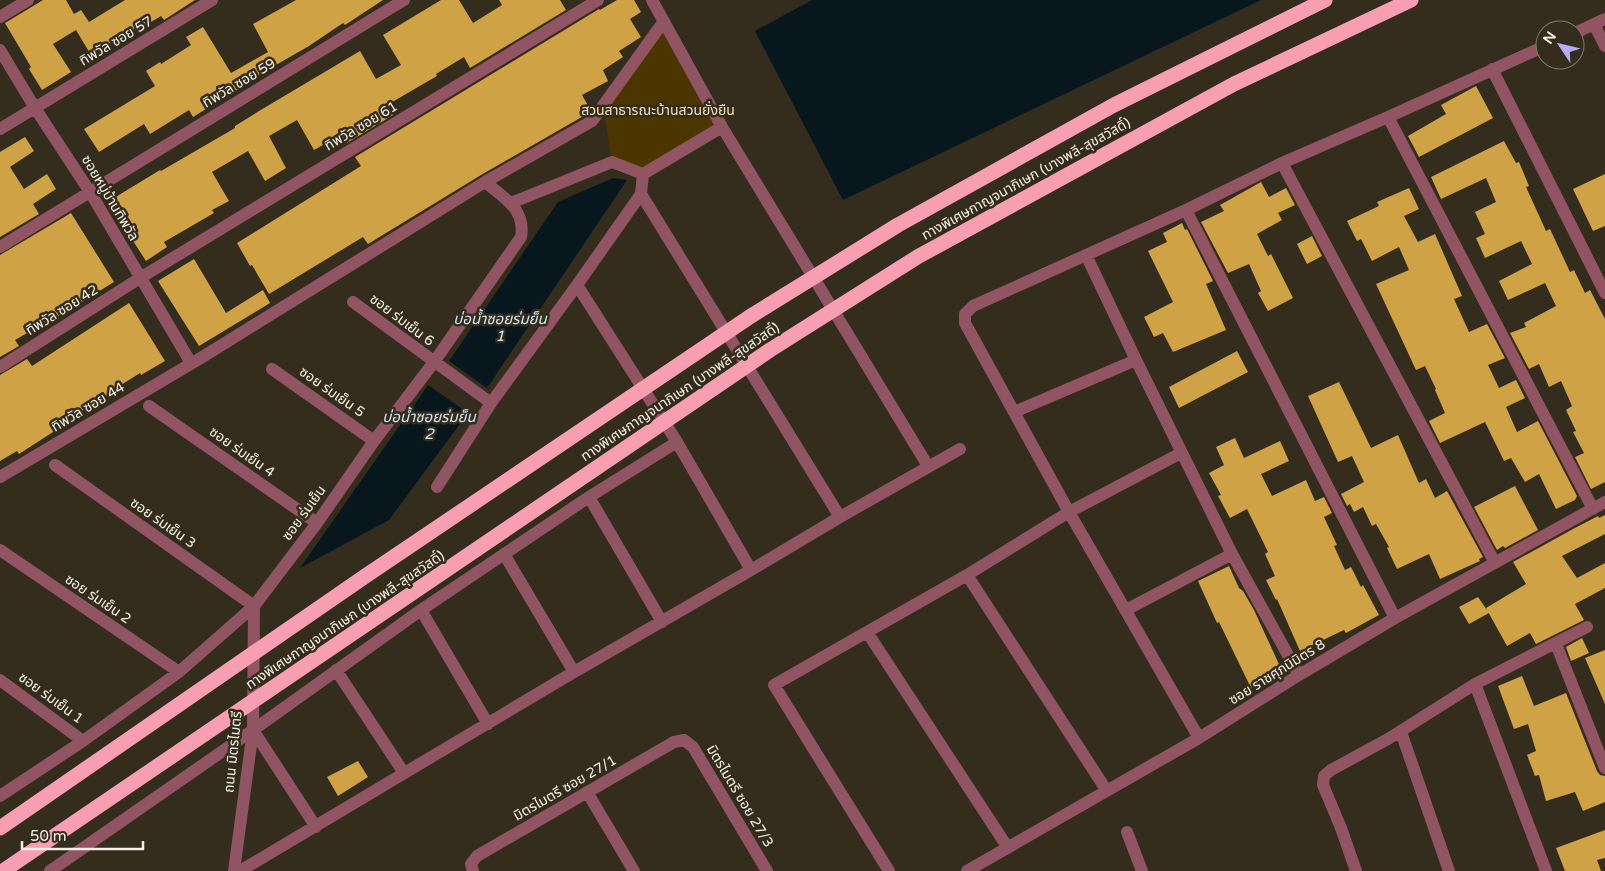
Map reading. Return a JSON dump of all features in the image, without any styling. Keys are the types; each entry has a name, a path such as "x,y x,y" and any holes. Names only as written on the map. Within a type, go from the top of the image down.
{"highway":[{"name":"ทางพิเศษกาญจนาภิเษก (บางพลี-สุขสวัสดิ์)","path":"0,828 364,577 751,316 898,225 1114,105 1325,0"},
{"name":"ทางพิเศษกาญจนาภิเษก (บางพลี-สุขสวัสดิ์)","path":"2,871 770,350 919,256 1234,84 1411,0"}],"street":[{"path":"0,17 28,0"},
{"name":"ทิพวัล ซอย 57","path":"0,129 212,0"},
{"name":"ทิพวัล ซอย 59","path":"0,247 404,0"},
{"name":"ทิพวัล ซอย 61","path":"140,278 598,0"},
{"path":"652,0 722,127 928,466"},
{"name":"ทิพวัล ซอย 44","path":"0,477 191,363 485,182 592,121 664,21"},
{"path":"1585,28 1599,22 1605,46"},
{"name":"ซอยหมู่บ้านทิพวัล","path":"0,50 90,192 191,363"},
{"path":"1199,738 1069,512 965,323 964,314 972,306 1186,210 1282,163 1388,118 1535,50"},
{"path":"1492,69 1605,293"},
{"path":"1388,118 1593,509"},
{"path":"643,174 722,127"},
{"path":"511,203 612,162 643,174"},
{"path":"1282,163 1495,563"},
{"path":"437,487 491,403 577,286 641,194 643,174"},
{"name":"ซอย ร่มเย็น","path":"0,796 83,741 179,672 254,606 434,362 521,237 523,227 521,217 511,203 485,182"},
{"path":"641,194 840,517"},
{"path":"1186,210 1395,618"},
{"path":"1086,255 1181,453 1232,554 1299,675"},
{"name":"ทิพวัล ซอย 42","path":"0,367 140,278"},
{"path":"577,286 677,442 751,570"},
{"name":"ซอย ร่มเย็น 6","path":"353,302 491,403"},
{"path":"1014,412 1136,360"},
{"name":"ซอย ร่มเย็น 5","path":"272,369 374,441"},
{"name":"ซอย ร่มเย็น 4","path":"149,406 317,523"},
{"path":"50,871 421,610 589,497 677,442"},
{"path":"240,871 574,672 960,449"},
{"path":"889,871 774,685 967,576 1069,512 1181,453"},
{"name":"ซอย ร่มเย็น 3","path":"55,465 254,606"},
{"path":"589,497 662,622"},
{"name":"ซอย ราชศุภนิมิตร 8","path":"967,871 1199,738 1299,675 1395,618 1605,502"},
{"name":"ซอย ร่มเย็น 2","path":"0,550 179,672"},
{"path":"504,554 574,672"},
{"path":"1126,610 1232,554"},
{"path":"967,576 1107,791"},
{"name":"ถนน มิตรไมตรี","path":"234,871 253,730 254,606"},
{"path":"421,610 488,724"},
{"path":"1356,871 1324,785 1324,776 1401,732 1475,684 1587,627"},
{"path":"867,632 1008,848"},
{"path":"1556,644 1605,768"},
{"path":"336,670 404,773"},
{"name":"ซอย ร่มเย็น 1","path":"0,680 83,741"},
{"path":"1475,684 1546,871"},
{"path":"253,730 316,827"},
{"path":"1401,732 1449,871"},
{"name":"มิตรไมตรี ซอย 27/1","path":"473,871 471,864 477,856 674,742 684,740"},
{"name":"มิตรไมตรี ซอย 27/3","path":"684,740 693,747 767,871"},
{"path":"586,792 634,871"},
{"path":"1127,832 1142,871"}],"green space":[{"name":"สวนสาธารณะบ้านสวนยั่งยืน","path":"664,21 722,127 643,174 612,162 603,106"}],"water":[{"path":"812,0 1261,0 843,200 755,31"},
{"name":"บ่อน้ำซอยร่มย็น 1","path":"613,178 627,180 487,388 449,361 558,202"},
{"name":"บ่อน้ำซอยร่มย็น 2","path":"428,385 468,413 389,520 300,568"}],"building":[{"path":"43,0 66,0 74,14 81,10 89,22 125,0 195,0 164,20 161,16 138,30 136,28 91,55 76,30 53,44 71,72 42,90 5,23"},
{"path":"296,0 383,0 345,25 343,23 309,46 239,86 240,88 193,117 189,110 150,134 144,124 99,152 84,129 155,86 146,71 191,45 186,37 203,27 231,73 268,52 253,24"},
{"path":"441,0 459,0 473,23 502,5 499,0 560,0 566,10 470,68 464,57 436,74 437,76 387,105 393,115 347,143 341,135 314,150 297,120 269,136 286,168 265,181 248,151 212,172 229,201 212,210 214,213 164,242 167,247 146,261 126,230 129,228 114,198 235,128 235,126 259,111 360,51 376,79 401,65 383,35"},
{"path":"617,0 634,0 641,12 630,19 641,37 619,51 623,57 603,70 608,81 582,95 590,109 587,114 481,175 368,244 363,237 269,294 237,243 361,166 355,157 599,9"},
{"path":"1476,86 1493,118 1419,157 1408,136 1446,114 1441,105"},
{"path":"25,137 34,151 10,167 24,189 47,174 56,189 33,204 39,214 0,237 0,152"},
{"path":"1504,141 1516,163 1519,162 1529,186 1526,187 1546,231 1550,229 1570,272 1574,270 1585,293 1590,290 1605,319 1605,482 1591,489 1575,457 1584,453 1573,432 1576,431 1566,410 1572,406 1561,381 1549,387 1539,364 1529,369 1510,333 1526,327 1524,323 1556,306 1545,283 1508,300 1499,281 1532,264 1521,241 1485,258 1476,238 1485,234 1475,212 1496,202 1486,178 1441,199 1431,177"},
{"path":"1605,174 1605,226 1593,231 1573,189"},
{"path":"1261,182 1269,197 1286,188 1295,205 1278,213 1282,220 1257,234 1268,256 1271,254 1293,298 1268,311 1258,293 1261,291 1249,264 1228,273 1201,222 1224,211 1220,205"},
{"path":"1409,188 1419,209 1404,216 1418,242 1435,234 1462,296 1454,299 1469,332 1487,324 1505,358 1488,365 1499,388 1516,380 1525,398 1506,407 1517,432 1538,421 1577,496 1575,500 1556,509 1539,474 1525,482 1511,458 1504,461 1485,422 1440,443 1429,421 1445,413 1436,389 1425,366 1416,370 1376,284 1409,270 1399,247 1372,261 1361,239 1357,241 1347,221 1379,206 1377,202"},
{"path":"71,213 114,282 44,325 15,340 19,346 0,357 0,255"},
{"path":"1182,223 1185,230 1187,229 1213,281 1206,284 1226,330 1173,352 1163,333 1154,337 1144,317 1173,302 1148,251 1167,242 1163,233"},
{"path":"1312,236 1322,256 1307,264 1297,244"},
{"path":"194,259 226,313 263,290 270,303 199,346 158,281"},
{"path":"129,303 165,361 141,375 140,373 113,390 19,454 17,451 0,461 0,375 27,359 32,366"},
{"path":"1237,351 1248,372 1179,408 1169,387"},
{"path":"1339,382 1371,448 1398,435 1419,483 1426,479 1435,498 1447,491 1483,557 1479,559 1480,561 1440,579 1429,554 1397,569 1387,548 1389,547 1376,524 1372,526 1363,507 1354,512 1350,504 1347,506 1341,494 1364,482 1352,456 1338,462 1308,396"},
{"path":"1235,438 1244,458 1280,441 1289,461 1261,474 1272,496 1306,480 1315,501 1324,497 1332,513 1324,517 1337,545 1334,546 1345,570 1351,567 1379,615 1346,633 1344,630 1300,651 1277,599 1266,580 1275,576 1265,554 1268,552 1247,509 1230,518 1218,496 1221,495 1209,473 1224,465 1216,447"},
{"path":"1515,486 1538,530 1505,548 1503,546 1497,550 1474,507"},
{"path":"1605,515 1605,534 1562,556 1577,578 1605,563 1605,588 1575,604 1584,620 1536,644 1530,633 1507,646 1486,608 1526,584 1513,562 1598,516 1599,518"},
{"path":"1229,566 1239,588 1243,591 1254,610 1283,673 1251,688 1219,622 1217,623 1198,581"},
{"path":"1478,597 1489,613 1469,624 1459,607"},
{"path":"1582,638 1589,653 1571,661 1566,647"},
{"path":"1605,650 1605,704 1585,658"},
{"path":"1522,676 1534,706 1566,693 1597,771 1600,775 1605,776 1605,802 1583,811 1575,792 1546,801 1539,775 1535,776 1527,755 1536,751 1528,724 1514,729 1498,686"},
{"path":"358,761 368,777 338,796 327,777"},
{"path":"1605,830 1605,858 1597,860 1601,871 1565,871 1556,848"}]}
